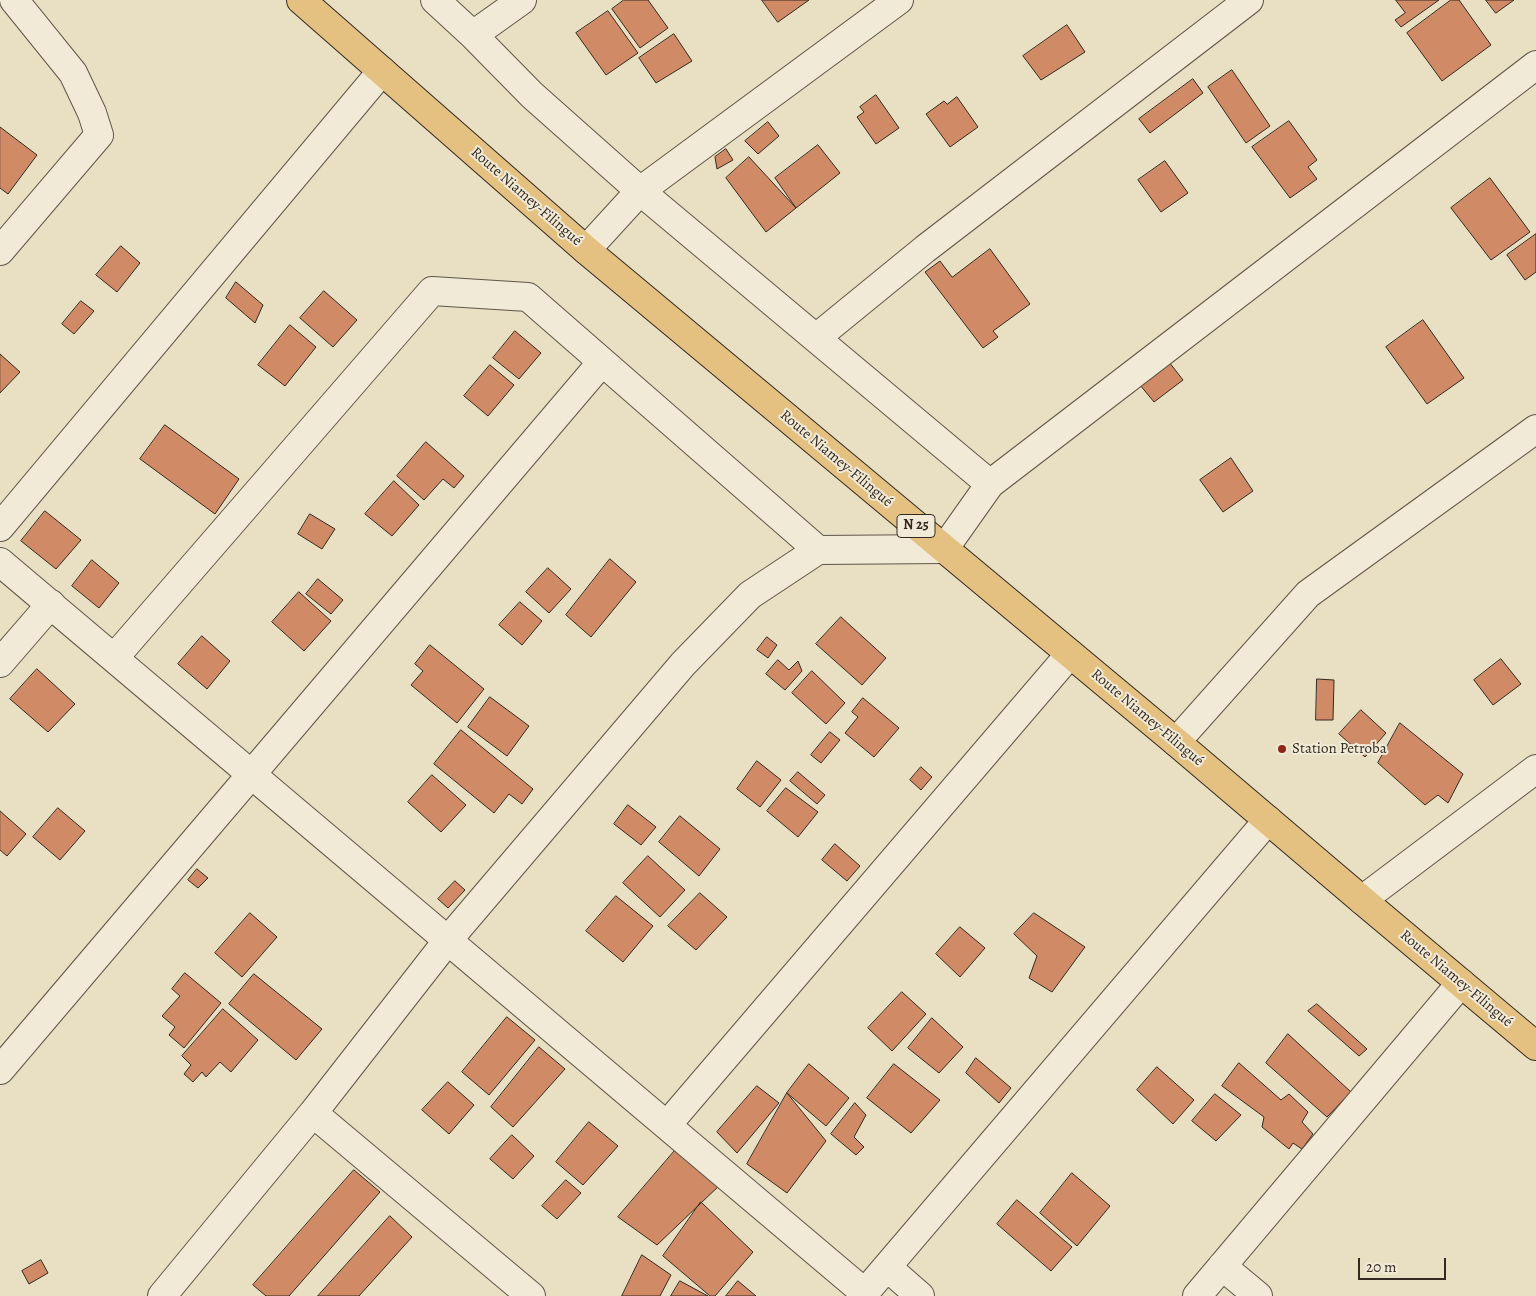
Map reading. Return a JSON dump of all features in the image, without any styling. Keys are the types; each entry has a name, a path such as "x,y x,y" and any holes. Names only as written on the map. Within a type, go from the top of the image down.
{"main road":[{"name":"Route Niamey-Filingué","path":"301,0 586,250 1176,742 1536,1046"}],"street":[{"path":"0,251 99,135 92,113 73,73 14,0"},
{"path":"435,0 473,35 532,95 640,191 990,484"},
{"path":"473,35 522,0"},
{"path":"586,250 640,191 898,0"},
{"path":"816,338 925,248 1249,0"},
{"path":"162,1296 313,1113 448,940 683,664 750,595 818,550 944,549 990,484 1536,65"},
{"path":"0,527 382,70"},
{"path":"114,658 432,291 528,297 818,550"},
{"path":"0,1070 602,362"},
{"path":"1176,742 1308,594 1536,429"},
{"path":"0,562 667,1125 864,1294 1268,820"},
{"path":"0,663 51,604"},
{"path":"667,1125 1070,654"},
{"path":"1362,900 1536,769"},
{"path":"1197,1296 1461,983"},
{"path":"313,1113 526,1294"},
{"path":"1222,1266 1258,1296"},
{"path":"887,1267 920,1296"}],"building":[{"path":"624,0 648,0 668,28 640,48 612,9"},
{"path":"762,0 809,0 778,22"},
{"path":"1396,0 1439,0 1401,27 1395,20 1405,13"},
{"path":"1451,0 1459,0 1491,45 1442,81 1407,33"},
{"path":"1486,0 1514,0 1496,13"},
{"path":"608,11 638,53 606,75 576,33"},
{"path":"1067,25 1085,52 1041,80 1023,56"},
{"path":"674,34 692,61 656,83 639,58"},
{"path":"1232,70 1270,126 1246,143 1208,87"},
{"path":"1193,79 1203,93 1150,133 1139,119"},
{"path":"876,95 899,128 876,144 857,117 864,112 860,107"},
{"path":"957,97 978,127 950,147 926,114 944,101 947,104"},
{"path":"1289,121 1317,160 1308,167 1317,179 1290,198 1252,147"},
{"path":"768,122 779,136 758,154 745,141"},
{"path":"0,127 37,155 8,194 0,188"},
{"path":"818,145 840,173 796,208 775,178"},
{"path":"726,149 733,160 717,169 715,157"},
{"path":"749,157 796,208 766,232 726,178"},
{"path":"1165,161 1188,193 1161,212 1138,180"},
{"path":"1490,178 1530,232 1491,260 1451,208"},
{"path":"1536,234 1536,272 1525,280 1507,255"},
{"path":"121,246 140,263 117,292 96,275"},
{"path":"990,249 1030,304 993,331 998,337 983,348 925,272 940,261 952,277"},
{"path":"236,282 263,305 255,323 226,298"},
{"path":"324,291 357,320 333,347 300,318"},
{"path":"81,301 94,311 74,334 62,324"},
{"path":"1423,320 1464,378 1427,404 1386,347"},
{"path":"290,325 316,347 285,386 258,365"},
{"path":"515,331 541,353 519,379 493,358"},
{"path":"0,354 20,372 0,393"},
{"path":"1169,362 1183,380 1154,402 1140,385"},
{"path":"490,365 514,385 488,416 464,396"},
{"path":"165,425 239,479 215,514 140,459"},
{"path":"426,442 464,476 454,488 443,479 424,500 397,476"},
{"path":"1231,458 1253,491 1223,512 1200,480"},
{"path":"394,481 419,505 392,536 365,514"},
{"path":"45,511 81,540 56,569 21,541"},
{"path":"310,514 335,529 322,549 298,534"},
{"path":"610,559 636,582 591,637 566,615"},
{"path":"92,560 119,583 99,608 72,586"},
{"path":"548,568 571,589 549,613 526,592"},
{"path":"318,579 343,600 331,614 306,594"},
{"path":"299,592 331,621 304,651 272,622"},
{"path":"520,602 542,621 522,645 499,625"},
{"path":"841,617 886,658 862,685 816,644"},
{"path":"202,636 230,661 207,689 178,664"},
{"path":"767,637 777,645 768,658 757,650"},
{"path":"430,645 484,689 457,723 411,685 423,671 415,664"},
{"path":"1501,659 1521,684 1493,705 1474,680"},
{"path":"778,660 789,670 798,661 802,671 785,690 766,674"},
{"path":"37,669 75,704 48,732 10,699"},
{"path":"812,671 845,703 826,724 792,693"},
{"path":"1317,679 1334,680 1333,720 1316,720"},
{"path":"490,697 529,726 507,756 468,727"},
{"path":"863,698 899,728 874,757 845,733 858,717 852,712"},
{"path":"1361,710 1386,733 1365,757 1339,734"},
{"path":"1400,723 1463,774 1448,803 1438,795 1425,805 1378,763"},
{"path":"461,730 533,789 522,804 509,794 494,813 434,764"},
{"path":"830,732 840,740 821,763 811,755"},
{"path":"757,761 781,780 760,807 737,789"},
{"path":"921,767 932,777 921,790 910,780"},
{"path":"798,772 825,795 817,804 790,781"},
{"path":"432,775 466,805 441,832 408,802"},
{"path":"786,788 818,812 798,837 767,811"},
{"path":"628,805 656,827 641,845 614,824"},
{"path":"58,808 85,831 60,860 33,837"},
{"path":"0,811 26,834 7,856 0,850"},
{"path":"680,816 720,849 699,876 659,842"},
{"path":"835,844 860,866 847,881 822,860"},
{"path":"648,856 685,890 660,917 623,883"},
{"path":"197,869 208,878 198,888 188,880"},
{"path":"455,881 465,890 448,908 438,899"},
{"path":"700,893 727,917 696,950 668,926"},
{"path":"616,896 653,926 623,962 586,931"},
{"path":"250,913 277,937 242,977 215,953"},
{"path":"1034,913 1085,947 1052,992 1029,978 1037,956 1014,934"},
{"path":"960,927 985,948 960,977 936,954"},
{"path":"185,973 221,1003 184,1048 169,1035 175,1027 162,1016 180,996 172,989"},
{"path":"254,974 322,1029 296,1060 229,1004"},
{"path":"902,992 926,1014 892,1051 868,1028"},
{"path":"1317,1004 1367,1049 1359,1056 1308,1011"},
{"path":"223,1009 258,1040 231,1072 220,1062 206,1077 202,1072 193,1082 184,1074 191,1065 182,1056"},
{"path":"507,1017 535,1040 489,1095 462,1072"},
{"path":"932,1018 963,1047 939,1073 908,1048"},
{"path":"1288,1034 1351,1092 1327,1117 1266,1063"},
{"path":"539,1047 565,1069 513,1127 491,1107"},
{"path":"976,1058 1011,1088 999,1103 966,1073"},
{"path":"1239,1063 1281,1100 1289,1094 1308,1112 1302,1122 1313,1134 1302,1149 1293,1143 1289,1149 1262,1127 1264,1117 1222,1086"},
{"path":"809,1064 849,1098 826,1126 787,1093"},
{"path":"894,1064 940,1100 911,1133 867,1098"},
{"path":"1157,1067 1194,1100 1173,1124 1137,1090"},
{"path":"448,1082 474,1105 449,1134 422,1110"},
{"path":"757,1086 779,1103 737,1153 717,1132"},
{"path":"787,1093 826,1141 787,1193 747,1164"},
{"path":"1215,1094 1241,1115 1216,1141 1192,1121"},
{"path":"855,1103 866,1115 854,1137 864,1147 856,1155 831,1134"},
{"path":"589,1122 618,1146 583,1185 556,1162"},
{"path":"512,1135 534,1156 513,1179 490,1159"},
{"path":"678,1147 722,1183 657,1245 618,1217"},
{"path":"354,1170 380,1192 289,1296 266,1296 253,1285"},
{"path":"1072,1173 1110,1206 1077,1246 1040,1213"},
{"path":"566,1180 581,1193 557,1219 542,1206"},
{"path":"1017,1200 1072,1247 1051,1271 997,1224"},
{"path":"701,1202 753,1252 715,1296 710,1296 663,1256"},
{"path":"390,1216 412,1237 359,1296 318,1296"},
{"path":"642,1255 671,1275 660,1296 622,1296"},
{"path":"41,1260 48,1273 29,1284 22,1271"},
{"path":"680,1281 708,1296 671,1296"},
{"path":"738,1281 756,1296 726,1296"}],"place":[{"name":"Station Petroba","path":"1282,749"}]}
